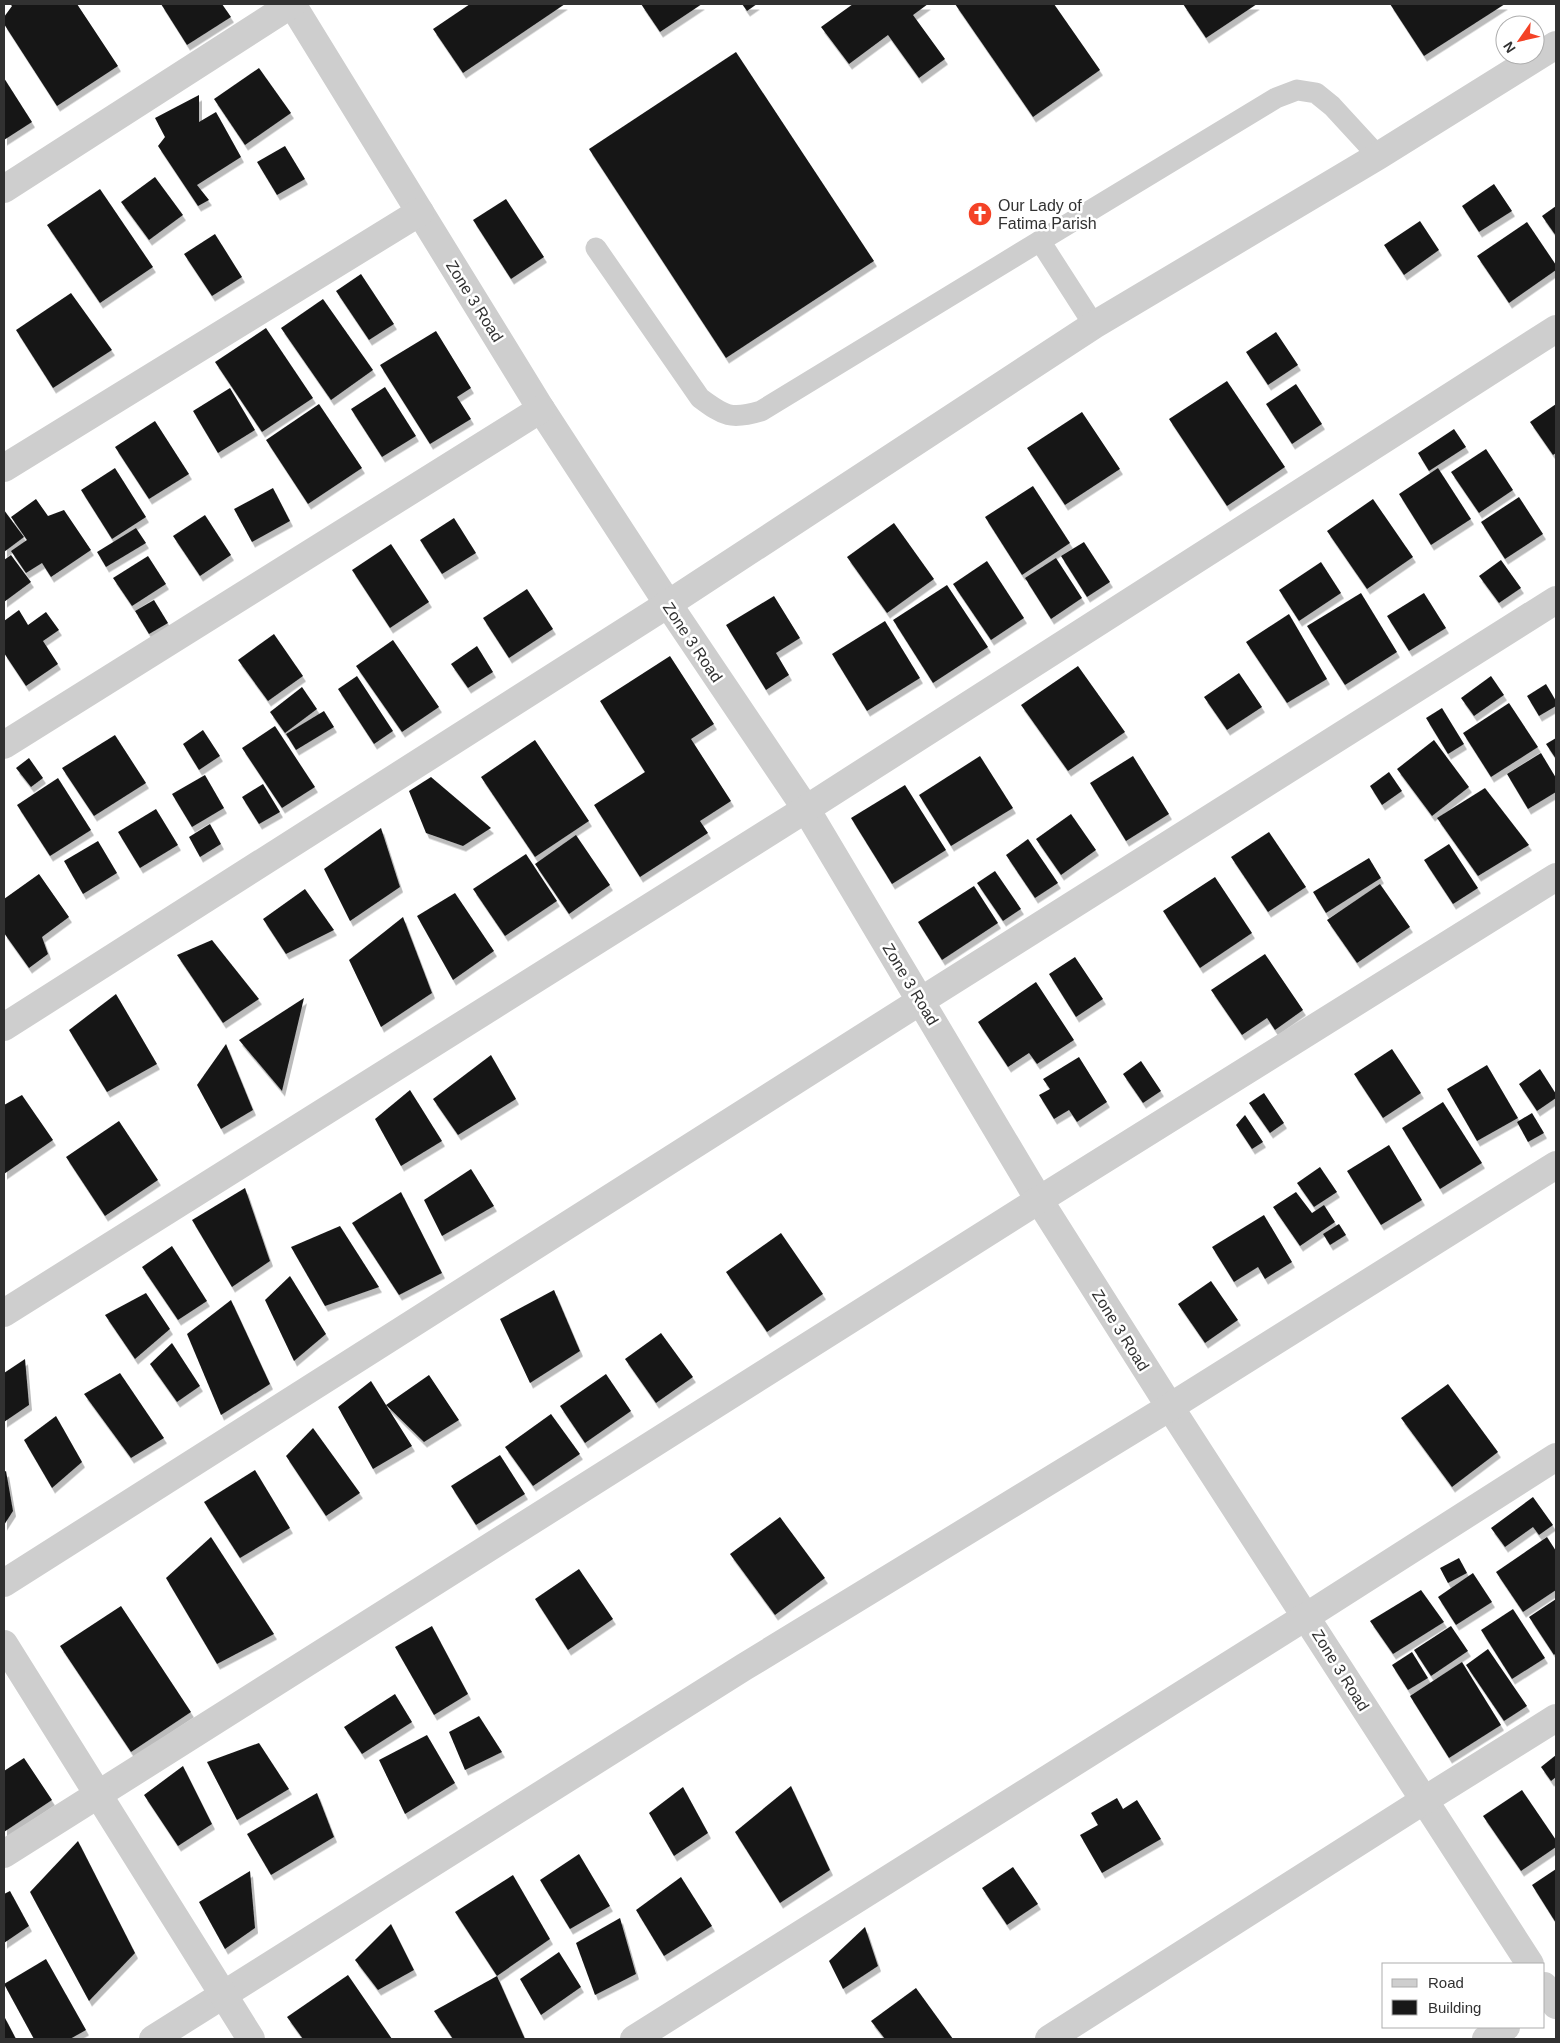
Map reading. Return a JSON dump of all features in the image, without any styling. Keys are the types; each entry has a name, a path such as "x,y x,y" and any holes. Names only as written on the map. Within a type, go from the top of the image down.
{"street":[{"path":"4,189 292,4"},
{"name":"Zone 3 Road","path":"292,4 542,409 668,604 806,809 922,1000 1039,1200 1170,1407 1307,1616 1423,1801 1529,1963"},
{"path":"4,1027 668,604 1094,325 1378,156 1556,45"},
{"path":"4,468 420,212"},
{"path":"4,1313 806,809 1556,329"},
{"path":"4,745 542,409"},
{"path":"4,1584 922,1000 1556,600"},
{"path":"4,1854 97,1793 1039,1200 1556,877"},
{"path":"153,2039 744,1667 1170,1407 1556,1165"},
{"path":"634,2039 1307,1616 1556,1457"},
{"path":"4,1644 251,2039"},
{"path":"1050,2039 1556,1718"},
{"path":"1486,2039 1504,2028"}],"lane":[{"path":"596,248 700,398 721,413 742,417 761,411 1276,98 1297,90 1316,93 1378,156"},
{"path":"1040,241 1094,325"}],"building":[{"path":"10,4 77,4 118,66 57,106 4,24 4,17 12,6"},
{"path":"161,4 222,4 231,17 187,45"},
{"path":"470,4 565,4 463,73 433,29"},
{"path":"641,4 702,4 660,32"},
{"path":"742,4 757,4 747,11"},
{"path":"853,4 928,4 913,15 945,59 919,78 888,35 849,64 821,27"},
{"path":"955,4 1054,4 1100,70 1033,117"},
{"path":"1183,4 1257,4 1206,38"},
{"path":"1390,4 1505,4 1424,56"},
{"path":"736,52 874,261 726,358 589,149"},
{"path":"259,68 291,113 245,145 214,99"},
{"path":"4,78 32,122 4,140"},
{"path":"199,95 199,122 216,112 241,157 197,185 209,200 198,206 158,146 165,137 155,118"},
{"path":"285,146 305,179 277,195 257,162"},
{"path":"155,177 183,215 149,240 121,202"},
{"path":"1494,184 1512,211 1479,232 1462,206"},
{"path":"100,189 153,267 100,303 47,225"},
{"path":"506,199 544,257 511,279 473,220"},
{"path":"1556,206 1556,236 1542,216"},
{"path":"1420,221 1439,250 1404,275 1384,245"},
{"path":"1527,222 1556,265 1556,270 1509,303 1477,256"},
{"path":"215,234 242,277 212,296 184,254"},
{"path":"361,274 394,324 369,340 336,291"},
{"path":"71,293 112,350 53,388 16,330"},
{"path":"323,299 373,370 331,400 281,328"},
{"path":"266,328 313,398 262,432 215,362"},
{"path":"436,331 471,388 457,397 471,419 430,444 380,365"},
{"path":"1276,332 1298,365 1268,385 1246,352"},
{"path":"1227,381 1285,467 1227,506 1169,419"},
{"path":"1296,384 1322,424 1292,444 1266,404"},
{"path":"385,387 416,436 382,457 351,409"},
{"path":"230,388 255,430 218,453 193,411"},
{"path":"319,404 362,468 308,504 266,440"},
{"path":"1556,404 1556,453 1553,455 1530,422"},
{"path":"1082,412 1120,469 1065,505 1027,448"},
{"path":"155,421 189,474 149,499 115,447"},
{"path":"1454,429 1466,447 1429,471 1418,453"},
{"path":"1486,449 1513,490 1479,513 1451,472"},
{"path":"115,468 146,517 112,539 81,490"},
{"path":"1438,468 1471,519 1431,545 1399,494"},
{"path":"1033,486 1070,543 1022,575 985,517"},
{"path":"273,488 290,521 252,542 234,509"},
{"path":"1519,497 1543,534 1505,559 1481,522"},
{"path":"36,499 48,516 64,510 91,550 51,577 42,563 26,573 11,551 27,540 11,517"},
{"path":"1373,499 1413,557 1367,589 1327,531"},
{"path":"4,510 24,537 4,552"},
{"path":"205,515 231,555 200,576 173,536"},
{"path":"454,518 476,553 442,574 420,540"},
{"path":"894,523 934,579 887,613 847,557"},
{"path":"136,528 146,543 106,567 97,552"},
{"path":"1084,542 1110,582 1087,597 1061,556"},
{"path":"391,544 429,602 390,628 352,570"},
{"path":"11,555 31,582 4,602 4,560"},
{"path":"148,556 166,584 132,606 113,578"},
{"path":"1056,558 1082,598 1051,619 1025,578"},
{"path":"1501,560 1521,588 1499,603 1479,576"},
{"path":"987,561 1024,618 991,640 953,584"},
{"path":"1321,562 1341,593 1299,621 1279,590"},
{"path":"947,585 988,647 933,683 893,620"},
{"path":"527,589 553,629 509,658 483,618"},
{"path":"1361,593 1397,652 1345,685 1307,626"},
{"path":"1424,593 1446,628 1409,651 1387,616"},
{"path":"774,596 800,638 776,653 789,675 766,690 726,625"},
{"path":"154,600 168,623 149,634 135,611"},
{"path":"19,610 28,625 46,612 59,630 43,641 58,664 26,686 4,653 4,621"},
{"path":"1289,614 1327,679 1287,703 1246,642"},
{"path":"885,621 920,678 867,711 832,654"},
{"path":"274,634 303,676 268,701 238,660"},
{"path":"393,640 439,707 402,732 356,666"},
{"path":"477,646 493,672 468,688 451,664"},
{"path":"670,656 714,724 691,739 731,801 700,821 708,833 640,877 594,805 645,772 600,701"},
{"path":"1078,666 1125,732 1068,771 1021,705"},
{"path":"1239,673 1262,707 1227,730 1204,697"},
{"path":"357,676 393,731 374,744 338,689"},
{"path":"1491,676 1504,695 1474,716 1461,698"},
{"path":"1546,684 1556,701 1556,706 1539,716 1527,696"},
{"path":"302,687 317,709 285,733 270,712"},
{"path":"1509,703 1538,747 1491,777 1463,733"},
{"path":"1442,708 1464,744 1448,754 1426,718"},
{"path":"324,711 334,727 296,750 286,734"},
{"path":"275,726 315,787 282,808 242,748"},
{"path":"203,730 220,756 199,770 183,744"},
{"path":"115,735 146,783 94,816 62,768"},
{"path":"1556,738 1556,759 1546,744"},
{"path":"535,740 589,821 535,857 481,777"},
{"path":"1434,740 1469,787 1432,816 1397,769"},
{"path":"1541,753 1556,778 1556,792 1528,809 1507,774"},
{"path":"980,756 1013,808 951,846 919,795"},
{"path":"1133,756 1169,814 1126,841 1090,783"},
{"path":"29,758 43,778 31,787 16,768"},
{"path":"1389,772 1402,791 1382,805 1370,786"},
{"path":"205,775 224,808 192,827 172,794"},
{"path":"431,777 491,828 463,846 426,833 409,791"},
{"path":"58,778 91,830 50,856 17,805"},
{"path":"263,784 280,812 259,824 242,797"},
{"path":"905,785 946,850 892,884 851,818"},
{"path":"1485,788 1529,845 1478,876 1437,818"},
{"path":"156,809 178,845 140,868 118,832"},
{"path":"1071,814 1096,850 1061,875 1036,839"},
{"path":"210,824 221,844 200,857 189,837"},
{"path":"381,828 400,887 350,921 324,869"},
{"path":"1269,832 1306,887 1268,912 1231,857"},
{"path":"576,835 610,885 569,914 535,864"},
{"path":"1028,839 1058,883 1035,898 1006,855"},
{"path":"98,841 117,873 83,894 64,861"},
{"path":"1449,844 1478,888 1453,904 1424,860"},
{"path":"526,854 557,901 505,936 473,889"},
{"path":"1369,858 1381,878 1326,913 1313,892"},
{"path":"995,871 1021,909 1003,921 977,883"},
{"path":"39,874 69,917 42,937 48,954 29,968 4,933 4,899"},
{"path":"1215,877 1252,933 1200,968 1163,911"},
{"path":"1380,884 1410,927 1357,963 1327,920"},
{"path":"974,886 998,923 942,960 918,922"},
{"path":"305,889 334,930 286,954 263,919"},
{"path":"455,893 494,951 453,980 417,916"},
{"path":"403,917 432,993 381,1027 349,960"},
{"path":"212,940 259,999 223,1023 177,955"},
{"path":"1265,954 1303,1010 1275,1030 1267,1018 1242,1035 1211,990"},
{"path":"1075,957 1103,999 1076,1017 1049,974"},
{"path":"1036,982 1074,1040 1037,1064 1029,1053 1008,1067 978,1022"},
{"path":"116,994 157,1064 107,1092 69,1030"},
{"path":"304,998 282,1091 239,1040"},
{"path":"226,1044 253,1110 221,1129 197,1085"},
{"path":"1392,1049 1421,1093 1383,1118 1354,1074"},
{"path":"491,1055 516,1099 458,1135 433,1099"},
{"path":"1079,1057 1107,1102 1077,1122 1069,1110 1054,1119 1039,1095 1050,1089 1043,1079"},
{"path":"1141,1061 1161,1091 1143,1103 1123,1074"},
{"path":"1487,1065 1518,1118 1477,1141 1447,1089"},
{"path":"1540,1069 1556,1094 1556,1098 1537,1111 1519,1084"},
{"path":"410,1090 442,1141 401,1166 375,1119"},
{"path":"1264,1093 1284,1123 1270,1133 1249,1103"},
{"path":"22,1095 53,1140 4,1174 4,1105"},
{"path":"1443,1102 1482,1163 1440,1189 1402,1128"},
{"path":"1532,1113 1544,1133 1528,1142 1517,1122"},
{"path":"1245,1115 1263,1142 1252,1149 1236,1125"},
{"path":"119,1121 158,1180 105,1216 66,1157"},
{"path":"1389,1145 1422,1200 1381,1225 1347,1171"},
{"path":"1320,1167 1337,1192 1314,1207 1297,1183"},
{"path":"471,1169 494,1206 442,1236 424,1200"},
{"path":"245,1188 270,1261 232,1287 192,1220"},
{"path":"401,1192 442,1273 399,1295 352,1223"},
{"path":"1296,1192 1312,1213 1324,1205 1335,1222 1300,1246 1273,1207"},
{"path":"1264,1215 1292,1262 1265,1279 1258,1267 1234,1282 1212,1247"},
{"path":"1339,1224 1346,1235 1330,1245 1323,1234"},
{"path":"340,1226 379,1287 325,1306 291,1247"},
{"path":"781,1233 823,1294 767,1332 726,1272"},
{"path":"172,1246 207,1301 178,1320 142,1267"},
{"path":"290,1276 326,1334 294,1361 265,1300"},
{"path":"1211,1281 1238,1320 1205,1343 1178,1304"},
{"path":"554,1290 580,1351 530,1383 500,1319"},
{"path":"146,1293 170,1329 135,1359 105,1315"},
{"path":"231,1300 270,1384 221,1415 187,1334"},
{"path":"661,1333 693,1377 656,1403 625,1359"},
{"path":"172,1343 200,1386 177,1402 150,1364"},
{"path":"25,1359 29,1405 4,1422 4,1373"},
{"path":"120,1373 164,1438 131,1458 84,1394"},
{"path":"606,1374 631,1411 585,1443 560,1406"},
{"path":"429,1375 459,1420 424,1442 386,1405"},
{"path":"371,1381 412,1446 373,1469 338,1407"},
{"path":"1448,1384 1498,1452 1452,1487 1401,1418"},
{"path":"551,1414 580,1454 533,1486 505,1447"},
{"path":"56,1416 82,1462 52,1488 24,1440"},
{"path":"313,1428 360,1493 326,1516 286,1456"},
{"path":"500,1455 525,1494 476,1525 451,1486"},
{"path":"255,1470 290,1528 240,1558 204,1502"},
{"path":"6,1471 13,1511 4,1525 4,1472"},
{"path":"1533,1497 1553,1525 1539,1535 1533,1527 1505,1547 1491,1528"},
{"path":"780,1517 825,1578 775,1615 730,1554"},
{"path":"211,1537 274,1634 217,1664 166,1578"},
{"path":"1547,1537 1556,1551 1556,1590 1523,1612 1496,1572"},
{"path":"1459,1558 1467,1573 1448,1583 1440,1568"},
{"path":"579,1569 613,1619 568,1650 535,1599"},
{"path":"1473,1573 1492,1602 1456,1625 1438,1597"},
{"path":"1421,1590 1444,1622 1393,1654 1370,1621"},
{"path":"1556,1599 1556,1653 1554,1655 1529,1617"},
{"path":"121,1606 191,1712 131,1752 60,1646"},
{"path":"1513,1609 1545,1658 1512,1679 1481,1630"},
{"path":"432,1626 468,1694 434,1715 395,1647"},
{"path":"1451,1626 1468,1651 1431,1676 1414,1650"},
{"path":"1488,1649 1527,1706 1504,1721 1466,1665"},
{"path":"1412,1652 1428,1678 1408,1690 1392,1665"},
{"path":"1462,1662 1501,1725 1449,1758 1410,1696"},
{"path":"395,1694 412,1722 362,1754 344,1727"},
{"path":"479,1716 502,1752 465,1770 449,1732"},
{"path":"427,1735 455,1783 405,1814 379,1760"},
{"path":"259,1743 289,1789 237,1820 207,1762"},
{"path":"1556,1755 1556,1777 1551,1781 1541,1767"},
{"path":"24,1758 52,1800 4,1832 4,1771"},
{"path":"183,1766 212,1824 178,1846 144,1795"},
{"path":"791,1786 830,1870 780,1903 735,1832"},
{"path":"683,1787 708,1833 674,1856 649,1813"},
{"path":"1522,1790 1556,1840 1556,1847 1521,1871 1483,1816"},
{"path":"317,1793 334,1837 271,1875 247,1834"},
{"path":"1117,1798 1123,1809 1137,1800 1161,1839 1102,1873 1080,1835 1098,1825 1091,1813"},
{"path":"78,1841 135,1953 89,2001 30,1892"},
{"path":"579,1854 610,1906 570,1929 540,1880"},
{"path":"1013,1867 1038,1904 1007,1925 982,1888"},
{"path":"1556,1869 1556,1923 1532,1885"},
{"path":"250,1871 255,1928 225,1949 199,1902"},
{"path":"513,1875 550,1939 497,1976 455,1912"},
{"path":"681,1877 712,1926 664,1956 636,1910"},
{"path":"10,1891 29,1926 4,1943 4,1894"},
{"path":"620,1918 636,1974 595,1995 576,1943"},
{"path":"391,1924 414,1970 378,1990 355,1960"},
{"path":"865,1927 878,1966 843,1989 829,1961"},
{"path":"559,1952 581,1987 541,2015 520,1979"},
{"path":"46,1959 86,2030 70,2039 34,2039 4,1984"},
{"path":"348,1975 392,2039 303,2039 287,2017"},
{"path":"497,1976 525,2039 453,2039 434,2011"},
{"path":"916,1988 953,2039 885,2039 871,2021"},
{"path":"4,2016 16,2039 4,2039"}],"place":[{"name":"Our Lady of Fatima Parish","path":"980,214"}]}
